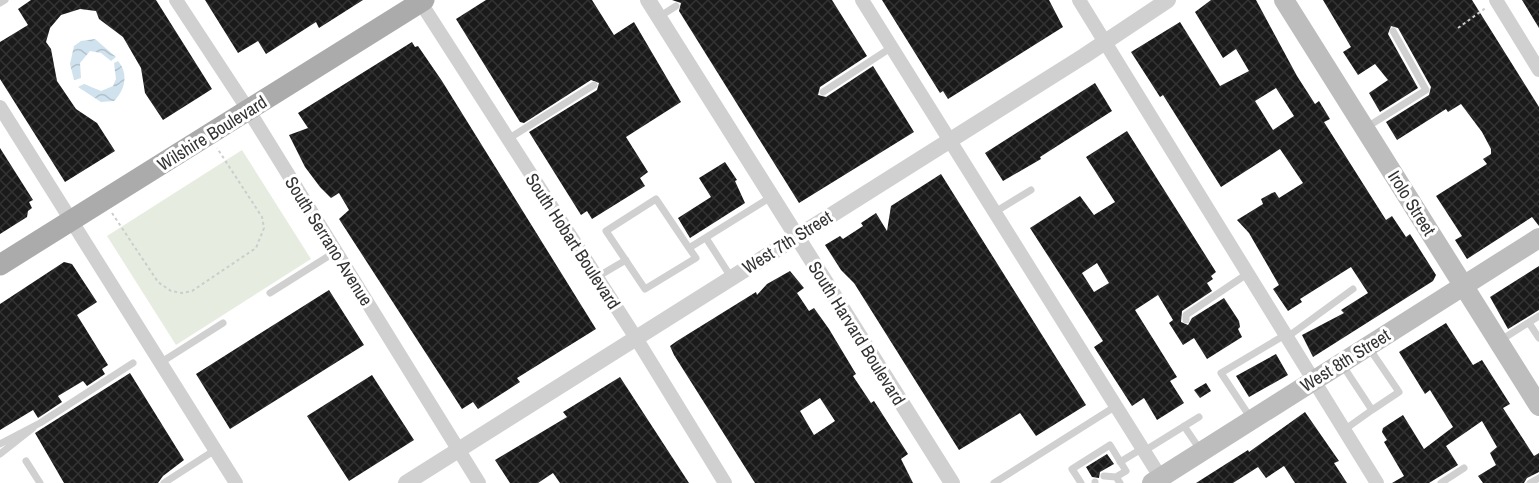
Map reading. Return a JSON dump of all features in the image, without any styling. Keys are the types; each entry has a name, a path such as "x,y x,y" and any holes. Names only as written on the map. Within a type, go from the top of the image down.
{"main road":[{"name":"Irolo Street","path":"1284,0 1539,405"},
{"name":"Wilshire Boulevard","path":"0,265 249,111 421,1"},
{"name":"West 8th Street","path":"1159,481 1251,419 1539,238"}],"street":[{"name":"South Serrano Avenue","path":"176,0 249,111 479,483"},
{"name":"South Harvard Boulevard","path":"648,0 795,237 952,483"},
{"path":"862,0 1117,406 1159,481"},
{"path":"1079,0 1377,483"},
{"name":"West 7th Street","path":"406,483 950,138 1084,56 1168,0"},
{"name":"South Hobart Boulevard","path":"421,1 636,338 725,483"},
{"path":"1492,4 1539,70"},
{"path":"2,117 71,221 236,483"}],"lane":[{"path":"0,3 5,0"},
{"path":"659,17 676,6"},
{"path":"1365,129 1426,90 1393,31"},
{"path":"823,92 892,47"},
{"path":"508,139 594,85"},
{"path":"996,212 1031,190"},
{"path":"689,249 771,197"},
{"path":"656,199 689,249 696,258 645,289 606,231 656,199"},
{"path":"706,238 731,277"},
{"path":"270,293 335,252"},
{"path":"597,278 626,260"},
{"path":"1186,320 1186,315 1247,274"},
{"path":"1251,419 1221,373 1286,336 1353,290"},
{"path":"1499,341 1539,316"},
{"path":"160,363 223,323"},
{"path":"1529,323 1539,338"},
{"path":"1344,430 1399,392 1367,346"},
{"path":"1341,362 1372,410"},
{"path":"0,444 133,363"},
{"path":"994,483 1117,406"},
{"path":"1120,462 1199,417"},
{"path":"0,454 30,432 34,425"},
{"path":"1184,426 1201,452"},
{"path":"1081,483 1072,469 1110,445 1126,471 1112,480"},
{"path":"164,483 215,450"},
{"path":"26,461 40,483"},
{"path":"1441,483 1464,468"},
{"path":"1530,483 1539,477"}],"path":[{"path":"1458,28 1492,4"},
{"path":"104,201 158,282 171,291 192,291 256,248 264,228 262,217 209,136"}],"shaded area":[{"path":"242,150 311,259 176,345 107,236"}],"water":[{"path":"95,39 116,57 111,61 101,53 90,51 80,63 81,78 74,80 70,64 74,46 81,41"},
{"path":"118,61 124,71 124,82 121,92 114,101 101,102 78,87 84,84 101,91 113,86 116,79 114,63"}],"building":[{"path":"31,0 156,0 212,89 163,120 145,93 141,68 123,37 99,19 96,11 80,9 61,15 50,28 46,42 51,49 57,81 76,109 97,123 115,151 65,182 0,79 0,42 28,25 18,9"},
{"path":"205,0 363,0 319,28 316,22 266,54 258,41 238,53"},
{"path":"486,0 592,0 614,35 634,22 681,102 626,137 648,172 640,178 645,186 592,219 587,211 581,215 529,132 597,90 599,83 591,80 524,123 520,122 456,19"},
{"path":"672,0 832,0 867,56 820,87 818,95 826,97 873,66 914,132 799,203 679,11 681,3"},
{"path":"882,0 1049,0 1063,27 948,99 943,91 940,93"},
{"path":"1211,0 1256,0 1297,76 1315,104 1319,101 1330,119 1324,122 1386,220 1392,216 1406,237 1410,234 1436,275 1433,281 1313,357 1302,335 1344,313 1341,310 1368,293 1351,267 1300,299 1302,302 1288,311 1273,289 1279,285 1249,233 1237,220 1263,204 1261,199 1275,192 1279,198 1303,183 1280,149 1221,187 1163,95 1160,97 1131,52 1180,22 1220,86 1249,71 1236,49 1223,58 1195,12","holes":["1276,88 1294,116 1273,130 1255,101"]},
{"path":"1323,0 1472,0 1539,107 1539,226 1532,217 1467,259 1455,240 1462,236 1436,196 1487,164 1483,159 1491,154 1491,149 1482,132 1461,104 1448,112 1446,109 1397,140 1386,122 1429,95 1431,87 1398,28 1391,26 1388,34 1418,88 1380,112 1369,93 1388,80 1375,64 1358,75 1343,52 1351,47"},
{"path":"1522,0 1539,0 1539,28"},
{"path":"412,42 415,47 418,46 442,81 596,329 517,378 520,382 478,409 473,402 462,409 339,219 349,210 339,193 331,198 320,187 305,167 289,135 308,128 298,113"},
{"path":"1095,83 1112,111 1040,157 1041,159 1003,181 985,153"},
{"path":"1127,131 1216,272 1211,276 1213,279 1207,283 1212,291 1182,311 1181,322 1188,325 1192,318 1224,298 1239,321 1238,329 1242,337 1207,359 1194,338 1183,345 1169,323 1173,320 1158,295 1135,310 1177,377 1170,381 1184,403 1157,420 1144,398 1132,406 1094,347 1103,341 1030,228 1080,196 1094,215 1115,202 1086,157","holes":["1097,263 1109,283 1094,292 1082,273"]},
{"path":"0,148 33,200 29,202 32,208 28,211 27,217 0,234"},
{"path":"725,162 737,180 735,181 745,203 690,238 678,218 711,197 699,178"},
{"path":"941,174 1086,405 1036,436 1020,413 959,450 854,283 841,270 825,245 840,236 843,239 863,226 861,223 876,213 887,231 891,206"},
{"path":"64,262 72,264 97,302 77,315 108,365 102,369 105,374 87,386 83,381 58,396 62,402 38,418 33,410 0,430 0,304"},
{"path":"1539,266 1539,310 1508,329 1490,297"},
{"path":"790,271 804,288 797,293 809,311 814,308 829,329 856,374 853,376 871,403 874,401 908,454 901,459 913,483 755,483 670,346 756,292 757,295 767,284","holes":["820,398 835,421 814,435 800,411"]},
{"path":"329,290 364,345 230,429 196,374"},
{"path":"1446,323 1473,365 1482,360 1510,404 1503,408 1534,456 1539,453 1539,472 1527,478 1524,483 1483,483 1478,476 1496,465 1490,453 1497,447 1482,421 1446,446 1458,465 1429,483 1392,483 1404,476 1384,442 1387,440 1382,432 1383,428 1403,415 1424,449 1453,427 1430,390 1425,394 1399,352"},
{"path":"1276,354 1288,375 1249,397 1236,376"},
{"path":"130,373 184,460 163,476 158,483 64,483 35,433"},
{"path":"372,375 414,440 349,481 307,416"},
{"path":"620,377 689,483 560,483 553,473 538,483 510,483 495,460 567,417 563,412"},
{"path":"1206,383 1211,391 1200,398 1194,390"},
{"path":"1305,412 1339,461 1334,463 1347,483 1295,483 1284,466 1266,478 1258,467 1233,483 1196,483 1248,450 1249,452"},
{"path":"1107,454 1114,464 1100,472 1099,478 1092,477 1086,467"}]}
